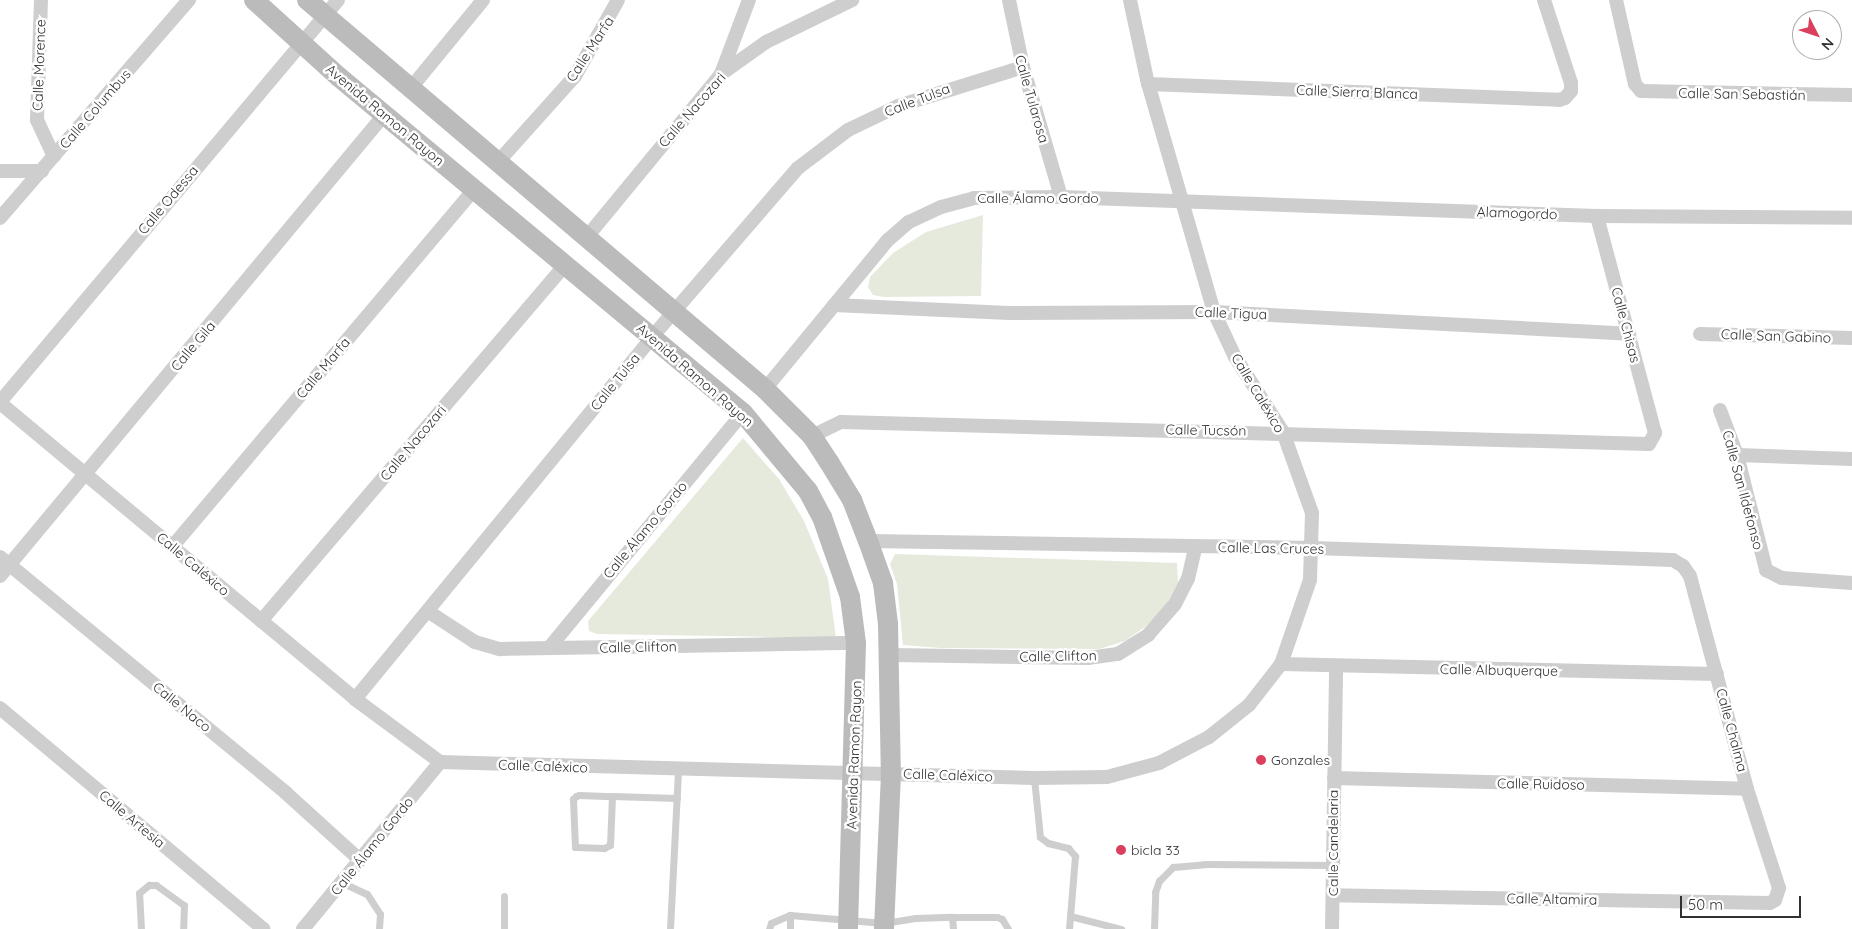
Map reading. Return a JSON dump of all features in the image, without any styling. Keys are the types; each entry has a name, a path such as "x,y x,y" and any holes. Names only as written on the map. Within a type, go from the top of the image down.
{"main road":[{"name":"Avenida Ramon Rayon","path":"254,0 299,43 384,115 743,413 784,459 808,491 822,517 850,597 856,643 854,773 848,924"},
{"path":"307,0 764,389 812,436 852,500 883,583 891,655 891,774 884,926"}],"street":[{"name":"Calle Morence","path":"41,0 37,120 54,156"},
{"name":"Calle Columbus","path":"0,218 190,0"},
{"name":"Calle Odessa","path":"0,402 299,43 338,0"},
{"path":"410,89 448,46 483,0"},
{"name":"Calle Marfa","path":"497,163 575,76 618,0"},
{"path":"721,74 749,0"},
{"name":"Calle Nacozari","path":"586,238 721,74 766,42 852,0"},
{"name":"Calle Tularosa","path":"1009,0 1023,67 1061,197"},
{"name":"Calle Caléxico","path":"0,402 354,699 440,762 678,770 1034,778 1107,777 1159,762 1209,737 1249,705 1281,664 1310,580 1313,548 1312,513 1283,432 1235,357 1214,312 1148,84 1130,0"},
{"name":"Calle Sierra Blanca","path":"1148,84 1565,98 1571,91 1571,83 1544,0"},
{"name":"Calle San Sebastián","path":"1616,0 1635,84 1646,92 1852,95"},
{"name":"Calle Tulsa","path":"354,699 429,612 652,337 798,168 848,130 898,106 1023,67"},
{"name":"Calle Gila","path":"0,576 4,561 86,476 384,115"},
{"path":"0,171 42,171"},
{"name":"Calle Marfa","path":"172,547 474,189"},
{"name":"Calle Álamo Gordo","path":"764,389 888,240 909,222 941,207 974,198 1061,197 1183,201"},
{"name":"Alamogordo","path":"1183,201 1597,216 1852,218"},
{"name":"Calle Chisas","path":"1597,216 1655,433"},
{"name":"Calle Nacozari","path":"261,621 565,265"},
{"name":"Calle Tigua","path":"834,305 1010,314 1214,312 1629,334"},
{"name":"Calle San Gabino","path":"1700,334 1852,338"},
{"name":"Calle San Ildefonso","path":"1720,410 1737,455 1766,570 1782,578 1852,583"},
{"name":"Calle Álamo Gordo","path":"549,648 743,413"},
{"name":"Calle Tucsón","path":"812,436 841,422 1283,432 1642,446 1654,440 1655,433"},
{"path":"1737,455 1852,458"},
{"name":"Calle Las Cruces","path":"868,541 1195,548 1313,548 1673,560"},
{"name":"Calle Clifton","path":"891,655 1088,658 1118,654 1148,635 1175,604 1188,579 1195,548"},
{"name":"Calle Chalma","path":"1673,560 1683,566 1690,576 1747,789 1779,888 1779,895 1770,903"},
{"name":"Calle Naco","path":"4,561 286,793 360,860"},
{"name":"Calle Clifton","path":"429,612 475,642 491,647 549,648 856,643"},
{"name":"Calle Albuquerque","path":"1281,664 1336,667 1717,674"},
{"name":"Calle Candelaria","path":"1332,929 1336,667"},
{"name":"Calle Artesia","path":"0,708 263,929"},
{"name":"Calle Álamo Gordo","path":"303,929 343,883 440,762"},
{"name":"Calle Ruidoso","path":"1334,778 1747,789"},
{"name":"Calle Altamira","path":"1333,895 1770,903"}],"lane":[{"path":"670,929 678,770"},
{"path":"1034,778 1040,837 1048,844 1068,848 1074,856 1069,929"},
{"path":"612,796 610,845 606,848 575,847 573,799 579,795 612,796 677,798"},
{"path":"1154,929 1155,892 1163,876 1173,867 1205,864 1333,865"},
{"path":"343,883 367,894 380,914 379,929"},
{"path":"141,929 139,893 149,884 156,886 184,905 183,929"},
{"path":"504,896 504,929"},
{"path":"790,915 790,929"},
{"path":"769,929 771,923 790,915 848,924 884,926 915,918 996,917 1002,919 1008,929"},
{"path":"1070,916 1121,929"},
{"path":"952,918 953,929"}],"shaded area":[{"path":"983,215 981,296 884,297 873,295 868,287 870,277 893,253 926,232"},
{"path":"743,438 779,479 804,521 828,579 836,638 597,634 589,631 588,621"},
{"path":"895,554 1177,563 1178,583 1164,609 1145,627 1125,641 1099,649 940,648 903,645 897,584 890,564"}],"place":[{"name":"Gonzales","path":"1261,760"},
{"name":"bicla 33","path":"1121,850"}]}
